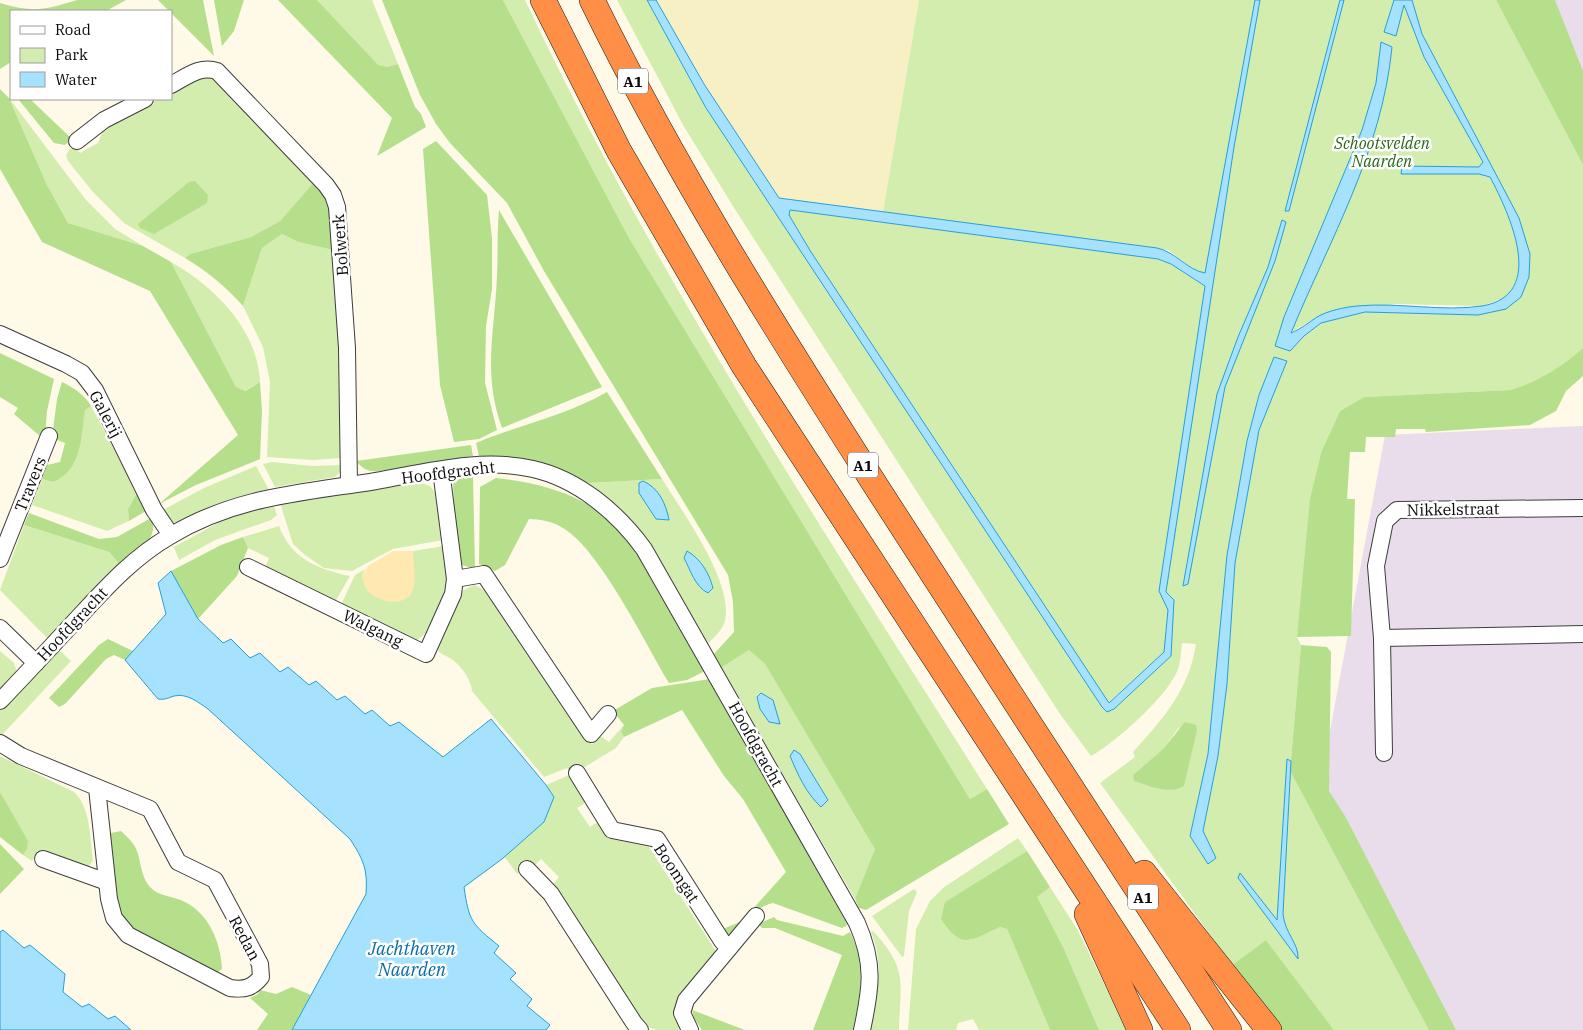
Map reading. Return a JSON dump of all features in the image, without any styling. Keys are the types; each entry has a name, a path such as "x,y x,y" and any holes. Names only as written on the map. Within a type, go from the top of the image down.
{"highway":[{"path":"543,0 619,151 744,366 1178,1030"},
{"name":"A1","path":"592,0 676,162 776,330 1229,1030"},
{"name":"A1","path":"1057,764 1269,1030"},
{"path":"1055,843 1140,1030"}],"street":[{"name":"Bolwerk","path":"172,84 200,70 208,68 217,71 326,184 334,195 337,207 348,348 349,486"},
{"path":"77,140 104,120 143,100"},
{"name":"Galerij","path":"0,334 82,373 95,390 154,510 171,535"},
{"name":"Travers","path":"0,559 49,436"},
{"name":"Hoofdgracht","path":"0,701 112,581 142,554 171,535 226,509 252,501 441,470 493,465 536,470 552,475 592,497 626,525 635,536 703,650 857,923 865,942 870,965 870,993 862,1030"},
{"name":"Walgang","path":"248,567 426,654 453,594 455,579 441,470"},
{"name":"Nikkelstraat","path":"1384,754 1382,638 1376,566 1385,521 1397,510 1583,508"},
{"path":"455,579 484,574 592,734 608,714"},
{"path":"0,628 36,662"},
{"path":"1382,638 1583,634"},
{"name":"Redan","path":"0,743 21,756 150,809 178,862 215,880 260,964 261,977 254,986 243,990 230,988 128,936 114,918 109,899 97,788"},
{"name":"Boomgat","path":"577,773 612,830 656,839 722,941 729,948"},
{"path":"43,860 107,882"},
{"path":"527,869 551,894 640,1030"},
{"path":"690,1030 685,1021 682,1008 686,1000 756,916"}],"shaded area":[{"path":"656,0 919,0 883,212 779,198 704,84"},
{"path":"1551,0 1583,0 1583,111"},
{"path":"1583,426 1583,1030 1362,1030 1293,930 1385,435"}],"green space":[{"path":"77,0 126,0 108,10 10,10 10,63 0,69 0,3 31,9 56,6"},
{"path":"158,0 203,0 214,56 172,14 172,10 168,10"},
{"path":"214,0 244,0 234,31 222,46"},
{"path":"278,0 317,0 378,65 387,67 398,64 415,107 421,114 426,127 377,156 392,118"},
{"path":"317,0 372,0 398,64 387,67 378,66"},
{"path":"382,0 503,0 629,238 970,799 987,789 1009,824 866,910 859,908 855,899 875,849 765,664 749,650 721,668 713,655 734,632 733,602 728,575 544,271 507,203 450,143 436,124 420,95"},
{"path":"503,0 525,0 575,103 685,303 803,499 987,789 970,799 629,238"},
{"name":"Schootsvelden Naarden","path":"617,0 647,0 706,108 1107,712 1114,709 1171,656 1164,652 1108,703 811,252 789,215 789,210 1158,259 1171,264 1204,286 1196,271 1168,250 883,212 919,0 1496,0 1583,165 1583,348 1549,373 1530,383 1510,390 1364,397 1340,411 1322,450 1297,637 1301,645 1290,771 1429,1030 1334,1030 1266,940 1232,965 1100,783 1135,757 1133,752 1155,728 1173,703 1187,676 1196,644 1182,643 1179,666 1166,690 1128,729 1091,756 1060,714 736,211 683,125","holes":["1519,267 1521,297 1478,315 1365,312 1321,323 1304,336 1290,351 1290,333 1319,316 1396,304 1482,306 1507,297 1515,285","1274,357 1286,361 1259,430 1235,563 1227,684 1218,756 1203,831 1190,836 1208,754 1227,555 1247,441 1259,395","1180,726 1158,789 1133,775 1163,749"]},
{"path":"1496,0 1555,0 1583,71 1583,165"},
{"path":"202,76 214,78 314,182 280,221 251,237 190,254 185,258 124,223 93,192 68,161 66,155 70,149 75,147 80,153 98,143 105,126 156,100 172,100 172,91"},
{"path":"0,89 9,98 47,185 68,223 143,246 171,262 236,387 245,391 260,382 262,411 260,459 196,485 159,504 238,435 150,291 42,242 0,169"},
{"path":"9,98 86,200 115,229 143,246 68,223 47,185"},
{"path":"19,100 31,100 72,139 65,145 54,143"},
{"path":"436,141 487,195 492,238 492,289 486,326 485,383 497,430 479,439 454,442 440,385 423,149"},
{"path":"195,181 208,195 207,203 154,234 140,228 138,224 189,182"},
{"path":"314,182 330,205 333,250 298,242 282,234 262,248 243,306 216,280 185,258 190,254 251,237 280,221"},
{"path":"499,210 602,387 502,428 492,389 491,370"},
{"path":"282,234 298,242 333,250 342,389 341,458 313,460 267,457 270,382 263,347 243,306 262,248"},
{"path":"171,262 203,284 231,312 251,345 257,363 260,382 244,391 236,387"},
{"path":"1583,348 1583,376 1566,391 1556,411 1530,425 1426,432 1425,429 1396,429 1395,437 1366,437 1365,452 1350,452 1347,499 1355,499 1351,636 1297,637 1310,499 1322,450 1340,411 1364,397 1510,390 1530,383 1549,373"},
{"path":"0,353 54,379 47,411 45,436 41,437 14,414 18,408 0,397"},
{"path":"62,382 79,392 91,406 85,410 81,441 75,461 63,477 53,482 42,479 47,465 60,462 65,443 52,438 57,399"},
{"path":"607,392 662,479 589,483 564,472 498,457 479,456 476,443 576,407"},
{"path":"91,406 137,493 128,509 129,521 107,531 32,505 42,479 53,482 81,438 85,409"},
{"path":"471,445 473,456 380,471 366,470 356,461"},
{"path":"272,462 312,466 342,465 340,472 335,477 275,487 263,464"},
{"path":"256,466 269,490 236,498 180,522 172,522 161,511 204,488"},
{"path":"461,476 473,476 475,569 462,565 456,554 453,484"},
{"path":"496,478 552,489 579,500 603,515 618,529 647,566 705,671 687,680 669,683 635,622 592,556 577,539 559,526 547,521 529,519 505,565 495,571 479,564 480,487"},
{"path":"662,479 706,551 723,592 726,611 723,626 708,644 651,546 617,506 589,483"},
{"path":"412,480 430,486 435,493 443,540 393,549 352,571 324,568 293,544 280,503"},
{"path":"137,493 146,511 129,521 128,509"},
{"path":"273,504 277,515 271,520 215,540 179,560 174,547 227,518"},
{"path":"29,513 99,539 117,537 151,518 153,526 152,533 145,546 121,566 109,552 24,525"},
{"path":"24,525 109,552 121,566 48,639 0,590"},
{"path":"279,526 291,547 307,561 327,570 350,576 335,602 265,568 269,558 248,548 243,537"},
{"path":"243,537 248,548 237,576 198,619 171,571 221,545"},
{"path":"444,546 449,583 427,632 415,642 340,607 355,575 365,569 362,576 414,585 413,551"},
{"path":"474,585 487,591 592,745 598,737 602,737 609,742 624,725 621,732 624,737 616,748 583,768 581,765 570,772 567,768 544,777 472,691 468,678 460,666 437,649 436,645 460,592"},
{"path":"108,639 133,651 125,660 114,655 106,659 65,704 59,707 49,698 99,645"},
{"path":"1301,645 1327,647 1331,652 1329,791 1345,816 1456,1030 1429,1030 1290,771"},
{"path":"59,650 71,661 0,737 0,711"},
{"path":"749,650 765,664 876,849 855,899 721,668","holes":["800,754 828,800 811,797 790,756"]},
{"path":"0,651 14,663 17,672 0,690"},
{"path":"710,679 847,924 846,926 842,928 773,903 754,912 730,937 723,929 742,921 786,872 743,799 724,776 682,710 624,737 621,732 624,725 613,711 652,688"},
{"path":"1185,722 1196,725 1197,730 1184,786 1178,789 1166,790 1134,781 1133,775 1163,749"},
{"path":"0,756 74,792 80,798 87,815 93,861 87,868 37,853 32,861 23,855 27,849 0,792"},
{"path":"569,775 585,800 584,804 577,808 590,827 596,823 601,824 611,839 649,847 717,953 678,1030 657,1030 645,1026 552,886 559,877 541,859 533,867 529,864 517,874 504,856 544,822 554,797 546,785"},
{"path":"0,792 28,841 27,849 23,855 0,837"},
{"path":"121,831 130,839 137,850 144,877 150,887 162,895 185,902 201,914 207,922 216,940 221,959 222,969 215,974 135,932 118,912 106,834"},
{"path":"1018,838 1027,851 945,902 970,940 1000,927 1007,929 1050,1030 979,1030 973,1019 958,1023 956,1030 908,1030 916,929 930,901 943,888"},
{"path":"0,844 24,869 0,894"},
{"path":"1027,851 1050,887 1037,897 1064,949 1099,1030 1050,1030 1007,929 1000,927 974,939 961,939 948,929 941,919 945,902"},
{"path":"1050,887 1077,929 1127,1030 1099,1030 1064,949 1036,897"},
{"path":"914,889 917,892 909,911 904,956 902,957 872,916"},
{"path":"774,917 777,920 843,936 850,932 859,956 860,968 860,992 853,1030 813,1030 842,955 775,928 762,928 758,924"},
{"path":"873,931 892,956 900,977 899,1030 870,1030 879,969 878,956 871,932"},
{"path":"1266,940 1334,1030 1281,1030 1232,965"},
{"path":"292,987 311,995 292,1030 257,1030 268,1014 250,998 258,994 260,990 276,994"},
{"path":"692,1010 745,1030 702,1030 694,1018"}],"sand":[{"path":"393,551 413,551 415,573 411,594 401,601 394,602 381,599 370,593 362,576 368,566"}],"water":[{"path":"647,0 656,0 704,84 779,198 1157,248 1170,253 1193,268 1205,273 1255,0 1260,0 1234,147 1166,592 1174,600 1171,656 1114,709 1107,712 1102,707 706,108","holes":["790,210 1158,259 1171,264 1205,286 1159,591 1168,610 1164,652 1109,703 811,252 789,215"]},
{"path":"1340,0 1344,0 1289,211 1285,211"},
{"path":"1394,0 1412,0 1422,34 1519,218 1530,254 1529,277 1521,297 1506,309 1478,315 1365,312 1321,323 1304,336 1290,351 1275,346 1284,317 1362,130 1376,83 1381,42 1392,47 1386,85 1366,158 1291,333 1321,315 1342,308 1373,305 1451,308 1482,306 1502,299 1514,286 1519,270 1518,251 1513,231 1490,177 1479,174 1401,174 1402,166 1479,167 1483,162 1424,57 1404,5 1396,36 1384,32"},
{"path":"1282,220 1286,222 1275,261 1225,387 1188,584 1183,586 1217,394 1238,337 1268,267"},
{"path":"1274,357 1287,361 1259,430 1235,563 1227,684 1218,756 1203,831 1216,858 1208,864 1190,836 1208,754 1227,555 1247,441 1259,395"},
{"path":"643,481 649,484 661,497 669,520 656,519 639,493 639,483"},
{"path":"687,551 700,562 707,572 713,588 708,593 696,582 684,558"},
{"name":"Jachthaven Naarden","path":"171,571 198,619 223,643 231,639 250,658 260,653 280,672 288,667 309,685 316,681 337,700 345,696 365,714 372,710 390,726 399,722 443,757 491,719 546,785 554,797 544,822 502,859 464,887 468,908 473,921 477,927 499,946 494,953 516,973 510,979 532,999 527,1006 550,1025 546,1030 292,1030 366,894 364,865 350,839 208,709 192,699 179,695 158,699 125,660 166,614 158,583"},
{"path":"761,693 773,700 780,724 769,722 760,709 757,697"},
{"path":"794,750 800,754 828,800 821,807 807,790 796,770 790,756"},
{"path":"1287,759 1291,761 1283,914 1286,927 1298,953 1298,959 1238,878 1240,873 1277,920"},
{"path":"3,930 24,948 30,945 65,974 63,992 82,1007 89,1004 108,1019 115,1016 131,1030 0,1030 0,932"}]}
